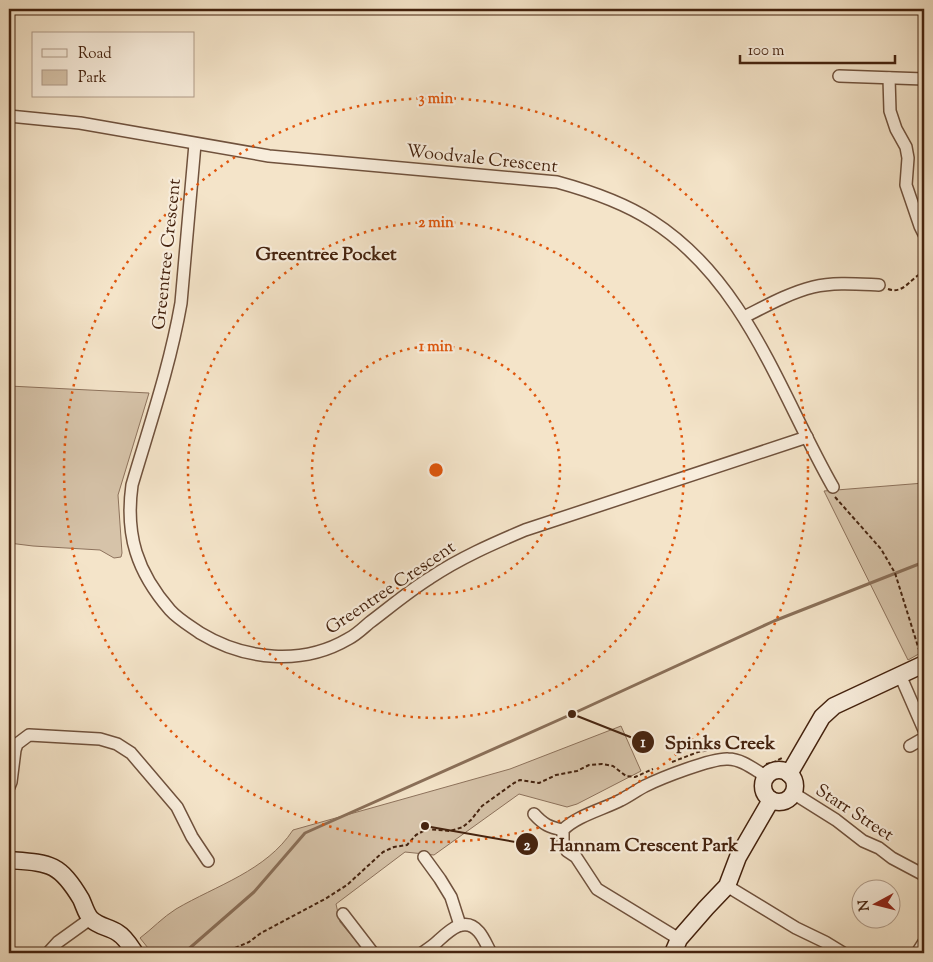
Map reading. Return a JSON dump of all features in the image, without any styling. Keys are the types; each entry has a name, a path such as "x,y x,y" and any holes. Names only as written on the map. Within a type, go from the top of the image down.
{"street":[{"path":"839,76 924,80"},
{"path":"889,78 890,111 896,129 906,147 908,158 906,185 924,234"},
{"name":"Woodvale Crescent","path":"9,116 80,123 269,156 557,182 622,204 652,220 679,240 703,262 725,288 744,317 832,485"},
{"name":"Greentree Crescent","path":"195,144 181,304 177,327 171,357 132,485 129,505 130,529 135,552 145,576 158,596 174,614 212,640 235,650 279,658 304,655 327,649 349,639 429,578 487,546 525,530 807,438"},
{"path":"744,317 813,287 837,284 879,285"},
{"path":"789,774 822,717 834,706 900,675 923,660"},
{"path":"900,675 924,730"},
{"path":"9,787 14,750 13,741 29,735 100,739 117,744 131,753 177,807 192,837 208,861"},
{"path":"910,746 924,738"},
{"path":"766,770 763,787 767,796 772,800 781,802 786,800 793,793 794,783 789,774 780,770 766,770 730,759 707,762 644,786 623,800 572,823 564,830 562,835 563,842 567,851 581,863 597,889 676,946 727,886 738,857 772,800"},
{"name":"Starr Street","path":"793,793 836,820 863,841 879,848 892,858 924,875"},
{"path":"534,814 543,824 551,828 564,830"},
{"path":"424,857 450,897 460,925"},
{"path":"9,860 40,862 53,866 62,873 81,899 90,919 102,927 119,933 136,953"},
{"path":"727,886 796,928 843,953"},
{"path":"343,914 373,953"},
{"path":"48,953 58,942 90,919"},
{"path":"422,953 437,943 450,930 460,925 470,926 478,931 491,953"},
{"path":"917,953 924,942"}],"path":[{"path":"879,285 891,291 903,289 919,274 924,272"},
{"path":"832,485 826,488 881,549 895,573 923,660"},
{"path":"923,660 924,654"},
{"path":"665,764 698,752 725,748"},
{"path":"766,770 787,755"},
{"path":"223,953 249,942 325,899 347,885 383,852 394,847 407,845 416,835 427,829 450,831 463,827 482,806 520,780 539,783 556,775 577,771 590,765 602,764 613,766 626,776 635,777 658,768"}],"green space":[{"path":"9,386 149,393 118,495 121,557 114,558 100,550 9,543"},
{"path":"924,483 924,651 908,660 824,491"},
{"path":"621,726 641,771 577,804 567,807 519,794 434,855 405,852 336,904 340,922 366,953 152,953 140,938 176,909 255,867 282,844 293,830 510,769"}],"waterway":[{"path":"184,953 254,892 305,833 572,714 774,621 924,562"}],"place":[{"name":"Spinks Creek","path":"572,714"},
{"name":"Hannam Crescent Park","path":"425,826"}],"district":[{"name":"Greentree Pocket","path":"326,253"}]}
